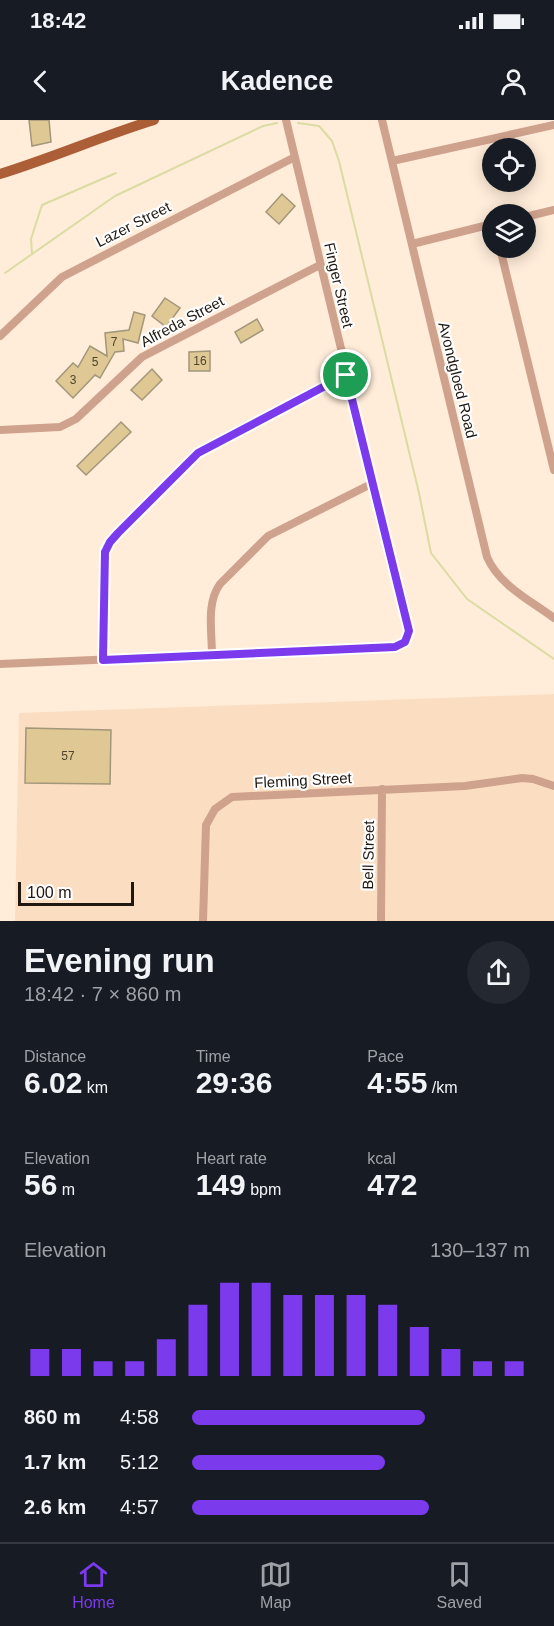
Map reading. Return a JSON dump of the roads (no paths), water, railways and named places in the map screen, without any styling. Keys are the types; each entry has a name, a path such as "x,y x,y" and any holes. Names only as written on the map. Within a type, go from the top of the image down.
{"main road":[{"path":"0,174 34,164 154,120"}],"street":[{"name":"Finger Street","path":"212,655 395,647 405,642 409,631 293,158 286,120"},
{"name":"Avondgloed Road","path":"382,120 487,557 501,579 553,616"},
{"path":"392,161 554,125"},
{"name":"Lazer Street","path":"0,336 62,277 293,158"},
{"path":"536,214 554,210"},
{"path":"412,244 482,226"},
{"path":"502,258 554,470"},
{"name":"Alfreda Street","path":"0,430 60,427 68,424 142,357 320,265"},
{"path":"103,660 105,552 110,542 198,453 346,375"},
{"path":"0,664 212,655 212,604 214,593 220,584 268,536 374,483"},
{"name":"Fleming Street","path":"203,921 204,833 209,817 219,805 238,796 465,786 533,779 554,786"},
{"name":"Bell Street","path":"381,921 382,789"}],"waterway":[{"path":"5,273 115,196 263,126 277,123"},
{"path":"298,123 319,126 332,141 339,161 419,493 431,553 467,599 554,659"},
{"path":"32,254 31,239 42,205 116,173"}]}
